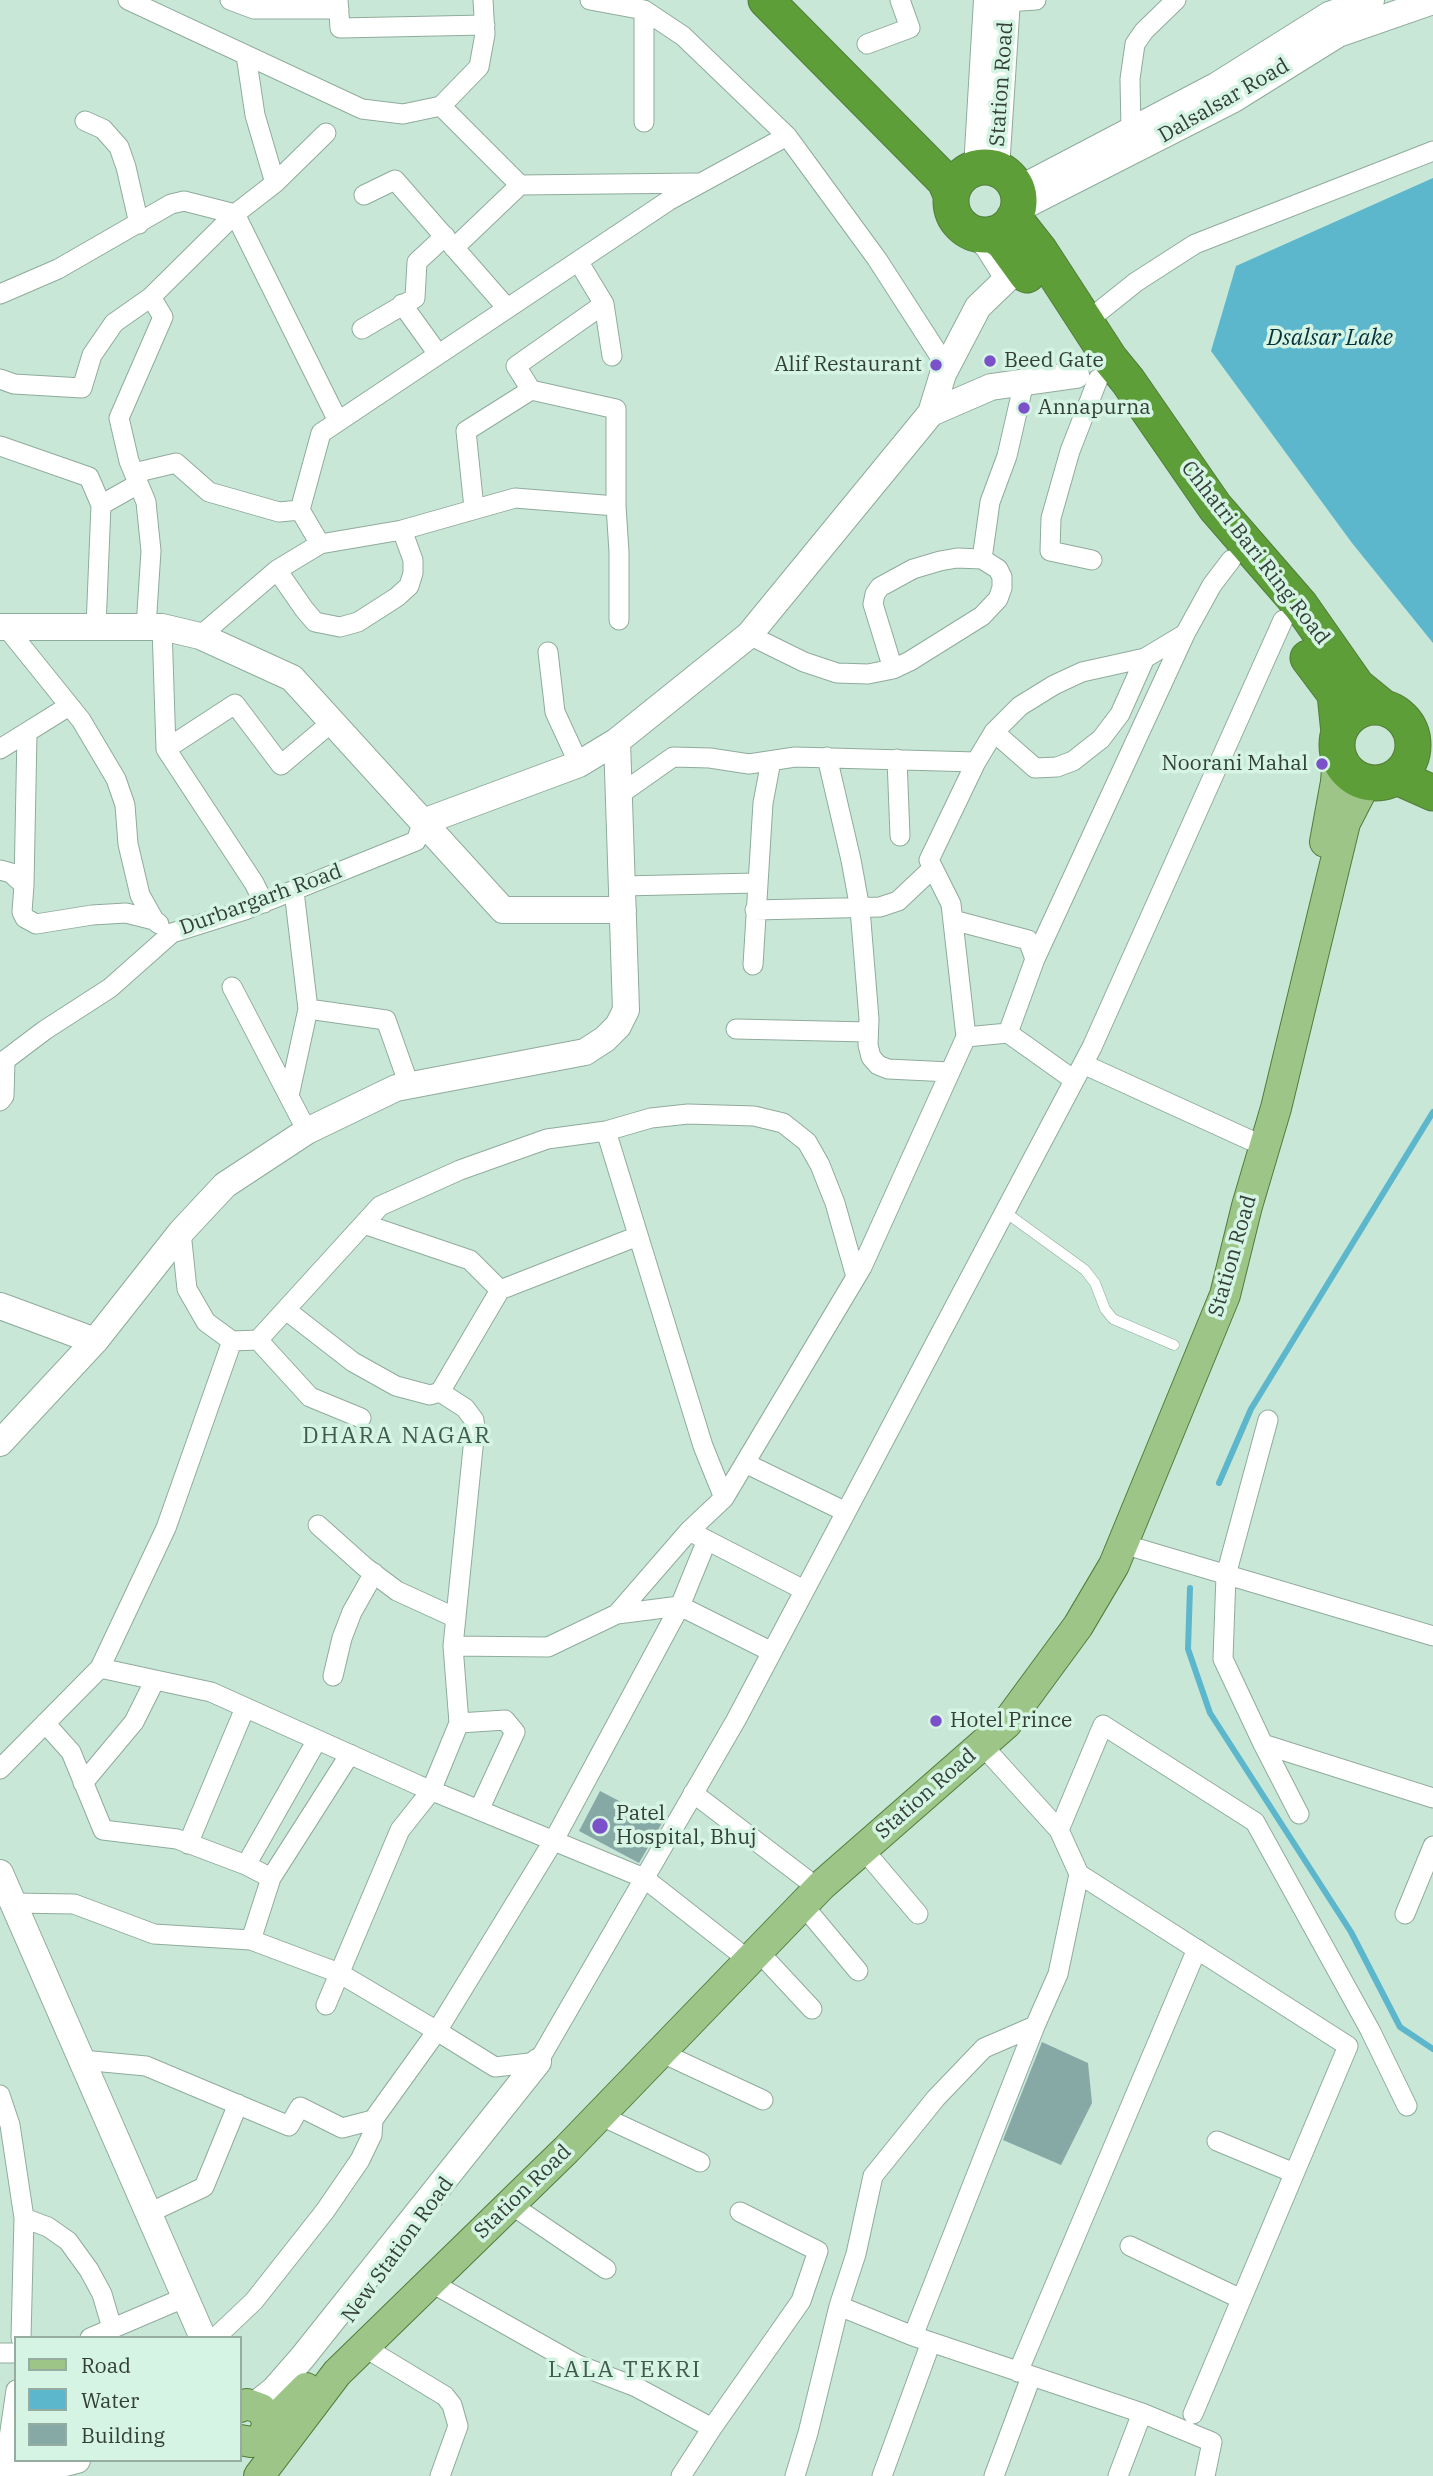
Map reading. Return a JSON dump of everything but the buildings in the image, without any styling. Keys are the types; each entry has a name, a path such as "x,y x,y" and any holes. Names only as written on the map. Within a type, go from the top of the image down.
{"highway":[{"name":"Chhatri Bari Ring Road","path":"766,0 945,181 989,198"},
{"name":"Chhatri Bari Ring Road","path":"800,0 1040,251 1215,507 1301,606 1357,686 1384,708"},
{"name":"Chhatri Bari Ring Road","path":"989,198 1003,242 1020,265 1087,377 1196,521 1283,620 1335,694 1339,743"},
{"path":"1382,779 1423,750 1403,719 1394,712 1384,708 1362,709 1344,723 1339,743 1348,772 1433,793"}],"main road":[{"name":"Station Road","path":"251,2419 274,2420 805,1892 994,1714 1065,1618 1100,1558 1210,1290 1330,820 1339,743"},
{"name":"Station Road","path":"805,1892 863,1849 1006,1724 1078,1626 1114,1564 1225,1295 1247,1206 1276,1108 1345,823 1382,779"},
{"name":"Station Road","path":"253,2476 337,2373 599,2115 660,2052 747,1951"},
{"path":"251,2419 265,2451 253,2476"}],"street":[{"path":"128,0 362,109 403,114 441,106 479,67 485,34 483,0"},
{"path":"230,0 254,9 338,4 340,28 485,25"},
{"path":"590,0 644,10 683,36 787,136 877,259 946,366"},
{"path":"867,44 910,28 901,0"},
{"path":"1001,1 1036,0"},
{"path":"1131,131 1130,79 1135,44 1144,30 1176,0"},
{"name":"Station Road","path":"989,198 1001,1"},
{"name":"Dalsalsar Road","path":"989,198 1029,184 1216,86 1329,15 1377,6 1433,1"},
{"name":"Dalsalsar Road","path":"989,198 1233,100 1338,34 1377,6"},
{"path":"644,10 644,122"},
{"path":"246,55 255,115 275,183"},
{"path":"441,106 520,185"},
{"path":"85,121 103,129 118,146 126,167 139,224"},
{"path":"0,379 14,384 82,388 92,355 114,323 151,297 235,214 275,183 326,133"},
{"path":"320,544 300,510 321,433 698,183 787,136"},
{"path":"1086,322 1136,282 1195,244 1433,151"},
{"path":"364,195 395,180 507,308"},
{"path":"362,329 415,298 416,262 449,242 520,185 698,183"},
{"path":"423,822 579,764 617,741 749,635 931,413 946,366 978,307 1007,278 988,246 989,198"},
{"path":"0,294 58,269 171,204 184,201 235,214 338,421"},
{"path":"579,261 604,304 612,356"},
{"path":"151,297 163,317 118,418 129,461 146,502 166,749 254,883 264,903"},
{"path":"402,304 438,354"},
{"path":"531,390 516,366 604,304"},
{"path":"931,413 991,387 1087,377 1051,518 1050,551 1092,560"},
{"path":"982,559 990,502 1007,456 1024,382"},
{"path":"474,508 466,431 531,390 616,409 619,620"},
{"path":"0,446 89,477 101,505 96,626"},
{"path":"101,505 136,478 176,463 209,492 279,512 300,510"},
{"path":"200,636 277,570 320,544 402,530 515,498 616,506"},
{"path":"277,570 315,622 340,626 358,622 409,586 413,560 402,530"},
{"path":"749,635 804,662 837,673 868,674 893,669 982,616 998,599 1002,588 1002,577 998,569 982,559 957,558 913,569 880,587 873,604 893,669"},
{"path":"1008,1033 1035,959 1185,634 1212,585 1231,560"},
{"path":"13,1903 74,1904 154,1934 251,1940 339,1973 495,2067 531,2071 645,1878 772,1652 1079,1072 1283,620"},
{"path":"3,626 154,626 200,636 292,678 503,910 757,883"},
{"path":"3,626 80,720 116,779 125,805 128,844 140,895 154,920"},
{"path":"617,1614 689,1531 724,1498 856,1276 966,1037 951,904 929,860 976,762 994,732 1020,706 1054,685 1083,672 1145,658 1185,634"},
{"path":"548,652 555,712 579,764"},
{"path":"994,732 1035,768 1073,761 1101,739 1120,714 1145,658"},
{"path":"166,749 235,704 281,765 332,722"},
{"path":"0,749 69,706"},
{"path":"27,734 22,912 25,918 36,924 126,912 154,920 172,933"},
{"path":"0,1443 95,1341 181,1232 225,1185 307,1131 396,1088 584,1052 605,1039 618,1026 626,1010 617,741"},
{"path":"619,796 673,758 710,758 749,764 795,758 976,762"},
{"path":"827,758 860,909 871,1057 878,1065 899,1070 950,1072"},
{"path":"897,759 900,835"},
{"path":"753,965 763,803 771,761"},
{"name":"Durbargarh Road","path":"2,1062 110,988 172,933 264,903 416,841 423,822"},
{"path":"755,910 880,907 898,901 933,868"},
{"path":"0,870 11,873 24,885"},
{"path":"289,1096 308,1009 294,891"},
{"path":"953,920 1028,940 1035,959"},
{"path":"232,987 307,1131"},
{"path":"308,1009 386,1020 410,1085"},
{"path":"736,1029 869,1032"},
{"path":"966,1037 1008,1033 1079,1072 1250,1140"},
{"path":"0,1101 4,1096 2,1062"},
{"path":"181,1232 187,1289 206,1322 232,1341 258,1340 380,1206 460,1170 547,1139 606,1131 651,1118 688,1114 754,1116 783,1123 807,1142 820,1165 835,1203 856,1276"},
{"path":"606,1131 703,1447 724,1498"},
{"path":"364,1224 470,1260 500,1290"},
{"path":"440,1392 500,1290 638,1236"},
{"path":"0,1306 95,1341"},
{"path":"286,1310 353,1362 396,1386 422,1395 440,1392 465,1408 474,1420 475,1428 453,1646 459,1723 431,1791 400,1830 326,2005"},
{"path":"258,1340 310,1397 361,1418"},
{"path":"0,1769 100,1668 166,1528 232,1341"},
{"path":"1268,1420 1226,1575 1223,1659 1299,1814"},
{"path":"745,1463 846,1512"},
{"path":"318,1525 397,1591 456,1618"},
{"path":"689,1531 804,1590"},
{"path":"217,2336 254,2301 325,2211 360,2160 372,2135 373,2120 438,2031 554,1840 680,1606 707,1540"},
{"path":"1123,1544 1433,1636"},
{"path":"333,1676 352,1612 374,1573"},
{"path":"453,1646 548,1647 617,1614 680,1606 772,1652"},
{"path":"100,1668 211,1692 431,1791 645,1878 747,1951 813,2009"},
{"path":"83,1783 134,1722 155,1680"},
{"path":"188,1844 245,1708"},
{"path":"459,1723 505,1720 515,1732 479,1810"},
{"path":"46,1723 71,1752 103,1830 177,1839 246,1865 271,1878"},
{"path":"1059,1830 1103,1725 1255,1822 1370,2030 1407,2106"},
{"path":"246,1865 317,1740"},
{"path":"1263,1744 1433,1798"},
{"path":"982,1745 1059,1830 1079,1874 1348,2046 1193,2414"},
{"path":"251,1940 271,1878 350,1754"},
{"path":"693,1793 805,1892 858,1971"},
{"path":"1405,1914 1433,1846"},
{"path":"863,1849 918,1914"},
{"path":"0,1873 202,2336"},
{"path":"882,2476 922,2339 1035,2026 1058,1974 1079,1874"},
{"path":"994,2476 1025,2374 1197,1950"},
{"path":"795,2476 839,2306 856,2254 873,2176 936,2098 984,2048 1035,2026"},
{"path":"660,2052 763,2100"},
{"path":"82,2060 146,2066 289,2126 300,2107 342,2128 373,2120"},
{"name":"New Station Road","path":"251,2419 531,2071"},
{"path":"0,2095 10,2125 24,2218 21,2336"},
{"path":"149,2213 204,2187 238,2105"},
{"path":"599,2115 700,2162"},
{"path":"1217,2141 1294,2174"},
{"path":"510,2204 606,2269"},
{"path":"681,2476 801,2301 818,2252 740,2212"},
{"path":"24,2218 48,2227 68,2241 102,2294 112,2328"},
{"path":"1130,2246 1241,2299"},
{"path":"430,2282 576,2364 636,2387 712,2428"},
{"path":"94,2336 186,2297"},
{"path":"839,2306 922,2339 1142,2413 1212,2442 1205,2476"},
{"path":"364,2347 445,2396 452,2405 458,2426 440,2476"},
{"path":"14,2402 2,2472 46,2469 70,2462"},
{"path":"1118,2476 1142,2413"}],"lane":[{"path":"1005,1212 1085,1270 1095,1283 1105,1309 1113,1319 1174,1345"}],"water":[{"name":"Dsalsar Lake","path":"1433,178 1433,643 1352,543 1211,351 1236,266"}],"waterway":[{"path":"1219,1483 1251,1409 1433,1112"},
{"path":"1190,1588 1188,1649 1210,1713 1351,1932 1400,2027 1433,2049"}],"place":[{"name":"Beed Gate","path":"990,361"},
{"name":"Alif Restaurant","path":"936,365"},
{"name":"Annapurna","path":"1024,408"},
{"name":"Noorani Mahal","path":"1322,764"},
{"name":"Hotel Prince","path":"936,1721"},
{"name":"Patel Hospital, Bhuj","path":"600,1826"}],"district":[{"name":"DHARA NAGAR","path":"397,1436"},
{"name":"LALA TEKRI","path":"625,2370"}]}
